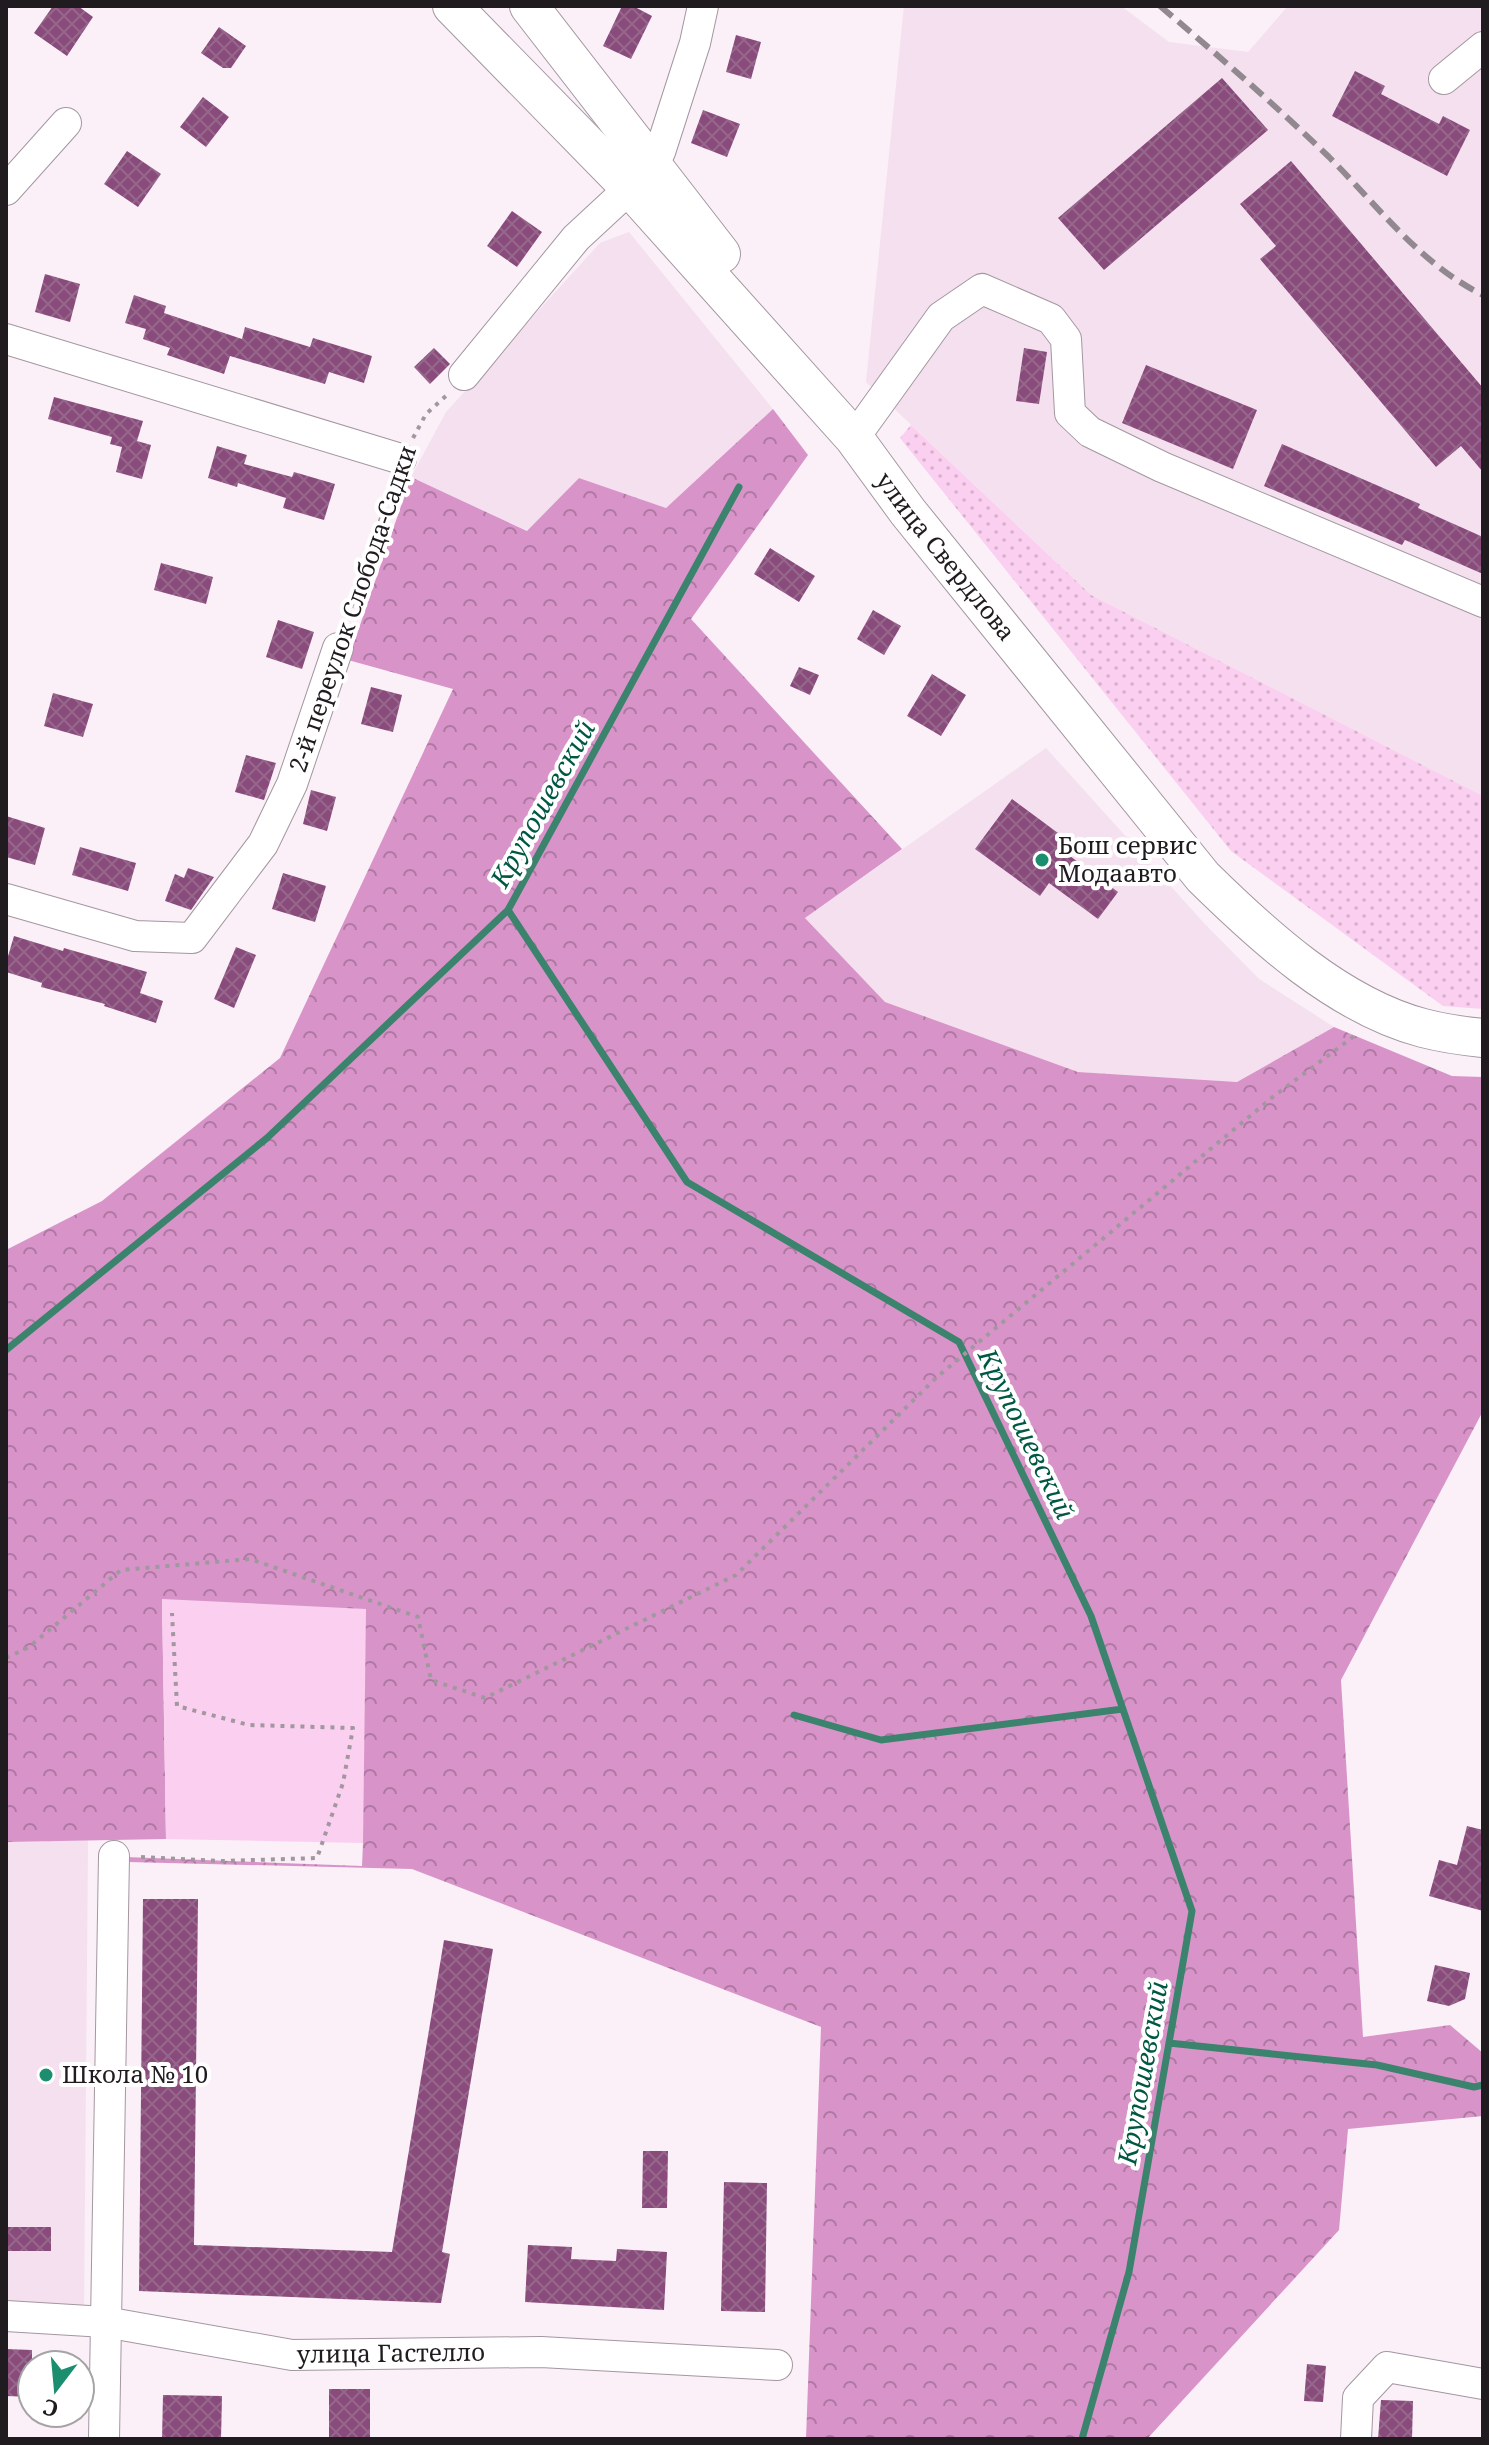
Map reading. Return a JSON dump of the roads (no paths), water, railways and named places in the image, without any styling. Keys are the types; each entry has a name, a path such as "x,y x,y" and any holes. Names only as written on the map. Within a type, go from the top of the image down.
{"main road":[{"path":"452,6 639,175"},
{"path":"529,6 615,115 639,175"},
{"name":"улица Свердлова","path":"639,175 761,305 908,512 1203,877 1243,917 1345,994 1420,1028 1483,1038"}],"street":[{"path":"464,375 576,238 660,152 695,43 703,6"},
{"path":"1444,79 1483,47"},
{"path":"6,190 66,123"},
{"path":"854,438 941,317 982,289 1051,319 1066,339 1070,413 1090,432 1162,467 1483,602"},
{"path":"6,339 401,459"},
{"name":"2-й переулок Слобода-Садки","path":"6,899 135,936 192,938 263,844 292,784 338,648"},
{"path":"104,2439 114,1856"},
{"name":"улица Гастелло","path":"6,2316 105,2322 292,2355 541,2352 777,2365"},
{"path":"1356,2439 1358,2398 1387,2367 1483,2384"}],"waterway":[{"name":"Крупошевский","path":"739,487 508,910 687,1182 959,1342 1091,1616 1192,1911 1129,2272 1082,2439"},
{"path":"6,1350 267,1138 508,910"},
{"path":"794,1715 881,1740 1123,1709"},
{"path":"1169,2043 1377,2065 1474,2087 1483,2085"}],"railway":[{"path":"1160,6 1309,138 1420,251 1460,282 1483,295"}],"place":[{"name":"Бош сервис Модаавто","path":"1042,860"},
{"name":"Школа № 10","path":"46,2075"}]}
